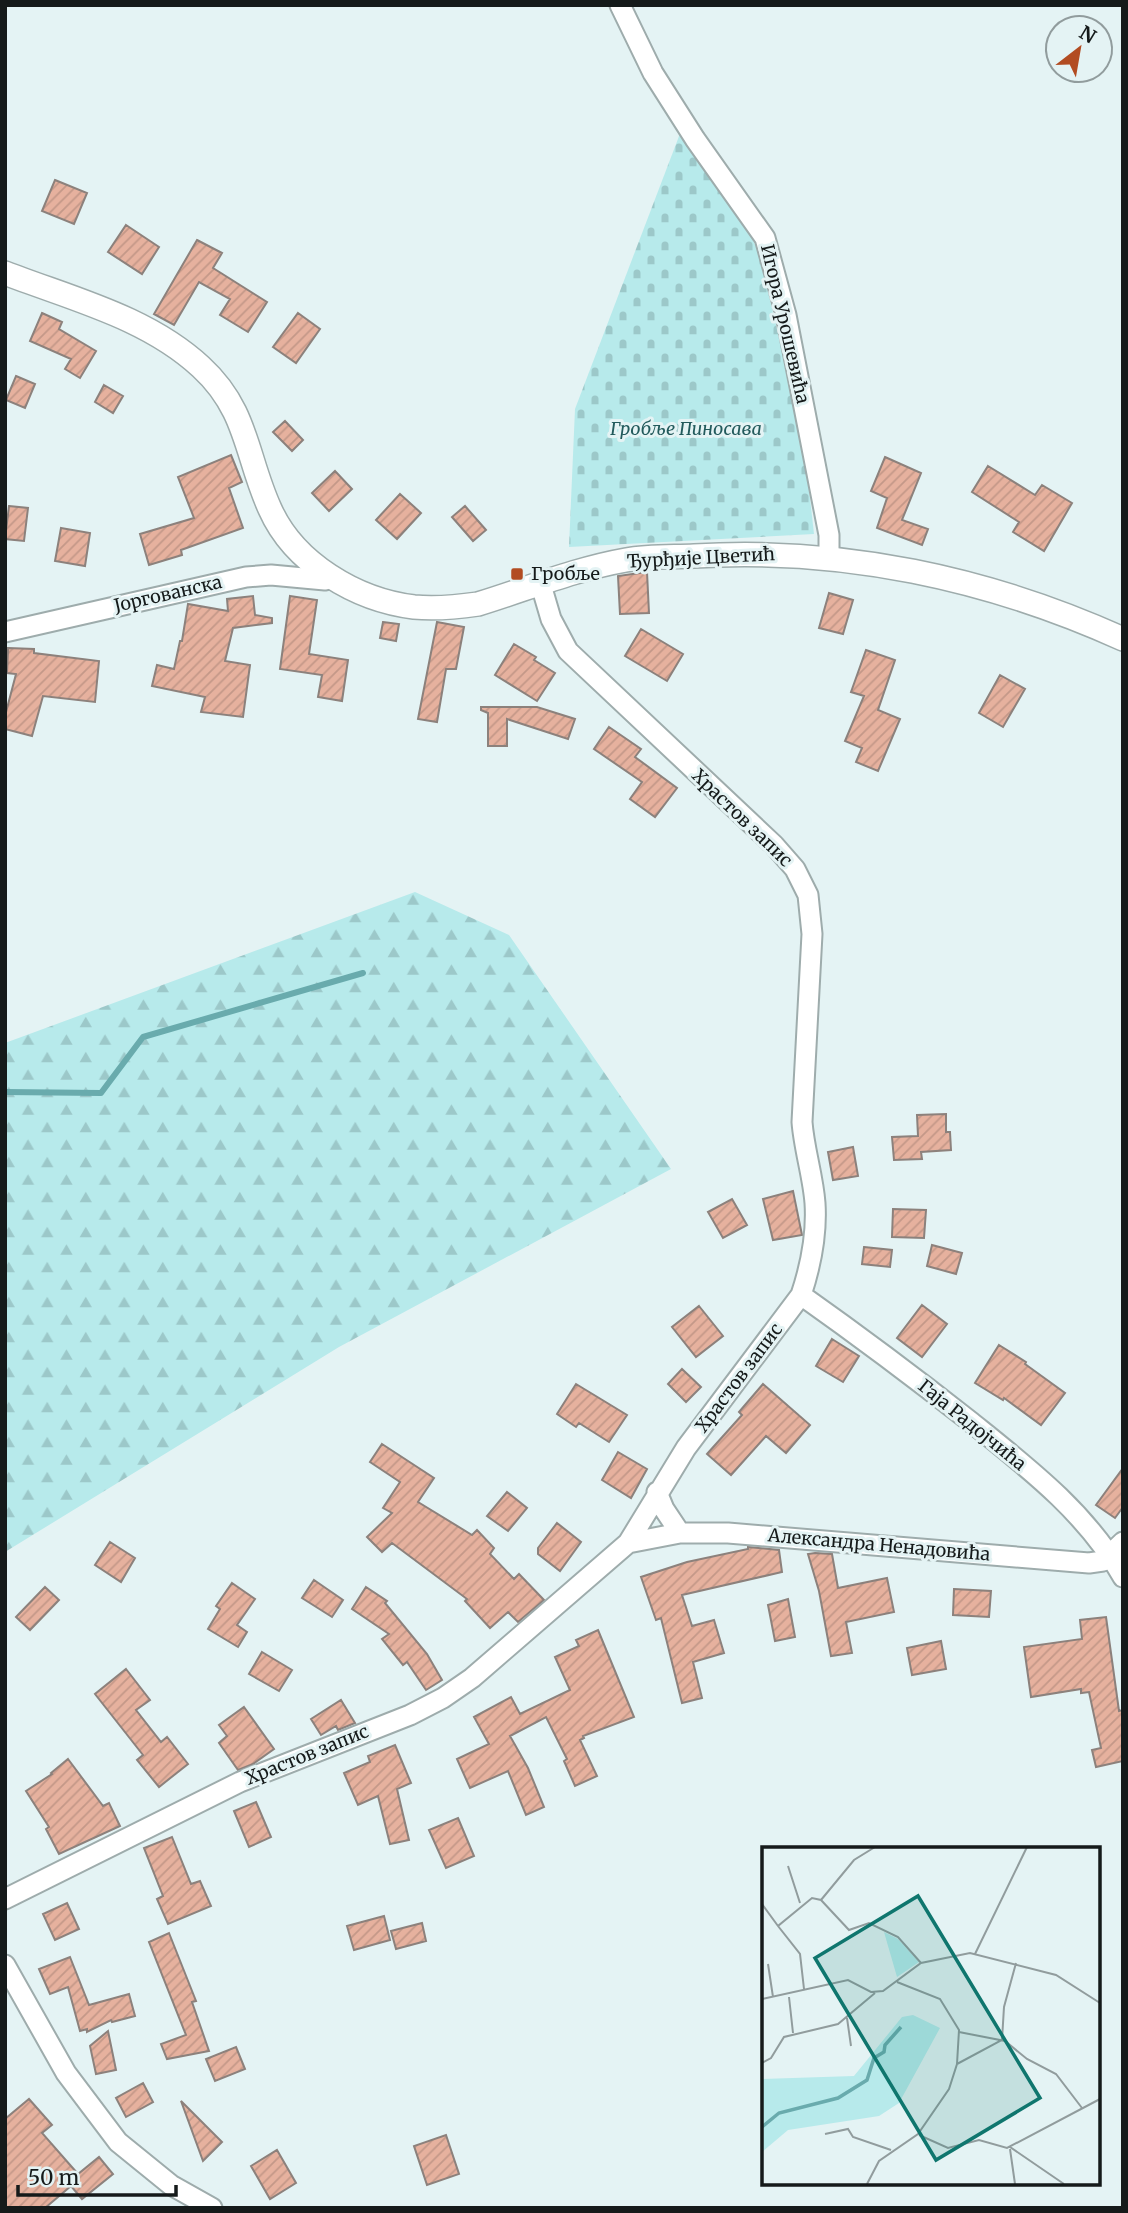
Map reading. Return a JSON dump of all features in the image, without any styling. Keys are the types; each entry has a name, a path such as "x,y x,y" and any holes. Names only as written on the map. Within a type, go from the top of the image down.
{"street":[{"name":"Игора Урошевића","path":"620,5 653,73 695,139 765,238 786,315 798,373 829,535 829,557"},
{"name":"Ђурђије Цветић","path":"5,273 132,322 160,336 203,368 228,399 241,422 269,508 293,546 307,560 334,578 383,599 412,607 445,608 478,604 598,566 629,559 736,553 829,557 878,564 999,593 1075,617 1123,639"},
{"name":"Јоргованска","path":"5,632 246,577 271,575 334,578"},
{"name":"Храстов запис","path":"5,1899 240,1782 410,1715 443,1698 472,1678 628,1543 686,1448 801,1294 810,1263 815,1219 815,1200 802,1122 812,934 808,895 795,869 775,845 568,650 551,619 541,585"},
{"name":"Гаја Радојчића","path":"801,1294 887,1356 995,1441 1117,1549 1123,1577"},
{"path":"657,1492 664,1509 680,1533"},
{"name":"Александра Ненадовића","path":"628,1543 680,1533 728,1533 1089,1563 1100,1562 1117,1549"},
{"path":"5,1965 65,2073 118,2142 171,2186 212,2208"}],"green space":[{"name":"Гробље Пиносава","path":"681,131 732,196 759,253 804,444 814,534 569,547 575,409"},
{"path":"415,892 509,935 671,1169 339,1347 5,1552 5,1043"}],"building":[{"path":"55,180 87,193 74,224 42,211"},
{"path":"126,225 159,247 142,274 108,252"},
{"path":"197,240 222,253 213,268 267,302 248,332 220,315 230,299 199,282 174,325 154,314"},
{"path":"42,313 62,322 59,329 96,351 80,378 65,369 71,359 30,341"},
{"path":"298,313 320,329 296,363 273,347"},
{"path":"16,376 35,384 25,408 6,400"},
{"path":"104,385 123,396 113,413 95,402"},
{"path":"285,421 303,440 292,451 273,432"},
{"path":"231,455 242,482 229,488 243,528 181,550 182,555 149,565 140,534 194,518 178,477"},
{"path":"885,457 921,473 902,520 928,529 922,545 877,528 887,498 871,491"},
{"path":"988,466 1035,495 1042,485 1072,503 1044,551 1013,532 1019,522 972,492"},
{"path":"335,471 352,489 329,511 312,493"},
{"path":"400,494 421,513 397,539 376,520"},
{"path":"9,506 28,508 24,541 5,539"},
{"path":"465,506 486,530 473,541 452,517"},
{"path":"61,528 90,533 85,566 55,561"},
{"path":"647,572 649,613 620,614 618,576"},
{"path":"829,593 853,600 843,634 819,628"},
{"path":"253,596 255,615 272,618 272,623 233,628 225,661 250,665 243,717 201,712 205,697 152,686 157,665 174,669 188,604 228,611 227,599"},
{"path":"290,596 317,600 309,654 348,660 342,701 318,697 322,675 280,669"},
{"path":"383,622 399,624 396,641 380,638"},
{"path":"437,622 464,627 456,669 446,669 437,722 418,719"},
{"path":"641,629 683,654 667,681 625,656"},
{"path":"514,644 555,673 537,701 495,675"},
{"path":"8,648 34,649 34,653 99,661 95,702 43,696 32,736 5,729 5,716 16,674 7,673"},
{"path":"866,650 895,660 878,710 900,719 878,771 856,762 862,748 845,741 864,696 851,692"},
{"path":"1000,675 1025,689 1003,727 979,713"},
{"path":"481,707 537,707 575,719 568,739 507,719 507,746 488,746 488,713 481,710"},
{"path":"609,727 641,749 635,757 677,788 655,817 630,799 642,782 594,749"},
{"path":"946,1114 946,1132 950,1132 951,1150 921,1152 922,1159 894,1160 892,1137 918,1136 917,1115"},
{"path":"853,1147 858,1176 833,1180 828,1152"},
{"path":"793,1191 802,1235 773,1240 763,1199"},
{"path":"732,1199 747,1225 723,1238 708,1212"},
{"path":"893,1209 926,1210 924,1238 892,1237"},
{"path":"932,1245 962,1253 956,1274 927,1266"},
{"path":"864,1247 892,1250 890,1267 862,1264"},
{"path":"922,1305 947,1324 922,1357 897,1338"},
{"path":"699,1306 723,1336 696,1357 672,1327"},
{"path":"832,1339 859,1356 843,1382 816,1366"},
{"path":"999,1345 1026,1362 1025,1364 1065,1393 1041,1425 1004,1398 1003,1400 975,1383"},
{"path":"682,1369 701,1387 686,1402 668,1384"},
{"path":"576,1384 627,1415 609,1442 579,1423 576,1427 557,1414"},
{"path":"763,1384 810,1425 786,1453 766,1436 731,1475 707,1454 742,1415 739,1412"},
{"path":"382,1444 434,1478 418,1502 472,1535 477,1530 494,1548 490,1554 514,1579 519,1574 544,1600 518,1622 508,1612 490,1628 465,1601 467,1599 392,1543 382,1552 367,1537 392,1513 383,1508 400,1482 370,1462"},
{"path":"618,1452 647,1469 631,1498 602,1480"},
{"path":"1123,1468 1123,1507 1115,1518 1096,1505"},
{"path":"507,1492 527,1508 508,1531 487,1516"},
{"path":"557,1523 581,1542 560,1571 538,1554 538,1548"},
{"path":"110,1542 135,1558 121,1582 95,1565"},
{"path":"748,1547 779,1550 782,1572 682,1595 692,1626 714,1620 724,1653 693,1662 702,1698 682,1703 661,1618 656,1620 641,1577"},
{"path":"808,1554 832,1554 838,1588 887,1578 894,1612 846,1622 852,1653 831,1656 819,1591"},
{"path":"314,1580 343,1600 332,1617 302,1598"},
{"path":"232,1583 255,1599 237,1625 247,1632 238,1647 208,1629 220,1609 216,1606"},
{"path":"45,1587 59,1600 30,1630 16,1617"},
{"path":"366,1587 387,1601 385,1603 427,1654 442,1680 426,1690 407,1662 403,1665 382,1639 389,1634 352,1609"},
{"path":"954,1589 991,1591 989,1617 953,1615"},
{"path":"788,1599 795,1637 775,1641 768,1605"},
{"path":"1106,1617 1119,1711 1123,1710 1123,1761 1096,1767 1092,1750 1101,1748 1089,1692 1081,1693 1081,1689 1031,1697 1024,1647 1082,1639 1080,1620"},
{"path":"598,1630 634,1717 583,1736 580,1740 597,1776 575,1786 564,1761 567,1759 546,1717 510,1736 528,1768 544,1807 526,1815 508,1771 470,1788 457,1759 489,1744 474,1717 511,1697 520,1714 570,1690 555,1657 579,1646 576,1640"},
{"path":"941,1641 946,1669 912,1675 907,1648"},
{"path":"262,1652 292,1670 279,1691 249,1674"},
{"path":"126,1669 150,1700 136,1710 161,1742 167,1737 188,1764 159,1787 137,1760 143,1755 95,1694"},
{"path":"341,1700 355,1723 338,1730 336,1726 321,1735 311,1719"},
{"path":"244,1707 274,1749 253,1764 238,1770 219,1743 227,1736 219,1725"},
{"path":"395,1745 411,1783 397,1789 409,1840 390,1844 378,1796 358,1805 344,1773 370,1762 368,1756"},
{"path":"68,1759 103,1806 109,1803 120,1826 59,1854 46,1829 49,1827 26,1791 52,1774"},
{"path":"256,1802 271,1837 249,1847 234,1811"},
{"path":"458,1818 474,1856 446,1868 429,1830"},
{"path":"172,1837 191,1884 200,1881 211,1906 168,1924 157,1899 163,1896 144,1848"},
{"path":"67,1903 79,1929 55,1940 43,1914"},
{"path":"384,1916 390,1940 354,1950 347,1926"},
{"path":"422,1923 426,1941 396,1949 391,1931"},
{"path":"169,1933 196,2001 192,2002 209,2051 167,2059 161,2044 186,2035 149,1942"},
{"path":"70,1957 89,2005 129,1994 135,2016 112,2022 111,2020 87,2032 87,2029 80,2031 68,1987 50,1994 39,1969"},
{"path":"108,2031 116,2070 96,2074 90,2046"},
{"path":"236,2047 245,2069 215,2081 206,2059"},
{"path":"143,2083 153,2102 126,2117 116,2098"},
{"path":"29,2099 52,2125 42,2133 78,2174 99,2157 113,2174 82,2199 71,2186 45,2208 5,2208 5,2119"},
{"path":"181,2101 222,2142 203,2161"},
{"path":"446,2135 459,2174 427,2185 414,2146"},
{"path":"277,2150 296,2183 270,2199 251,2166"}],"waterway":[{"path":"5,1092 101,1093 143,1037 363,973"}],"place":[{"name":"Гробље","path":"517,574"}]}
